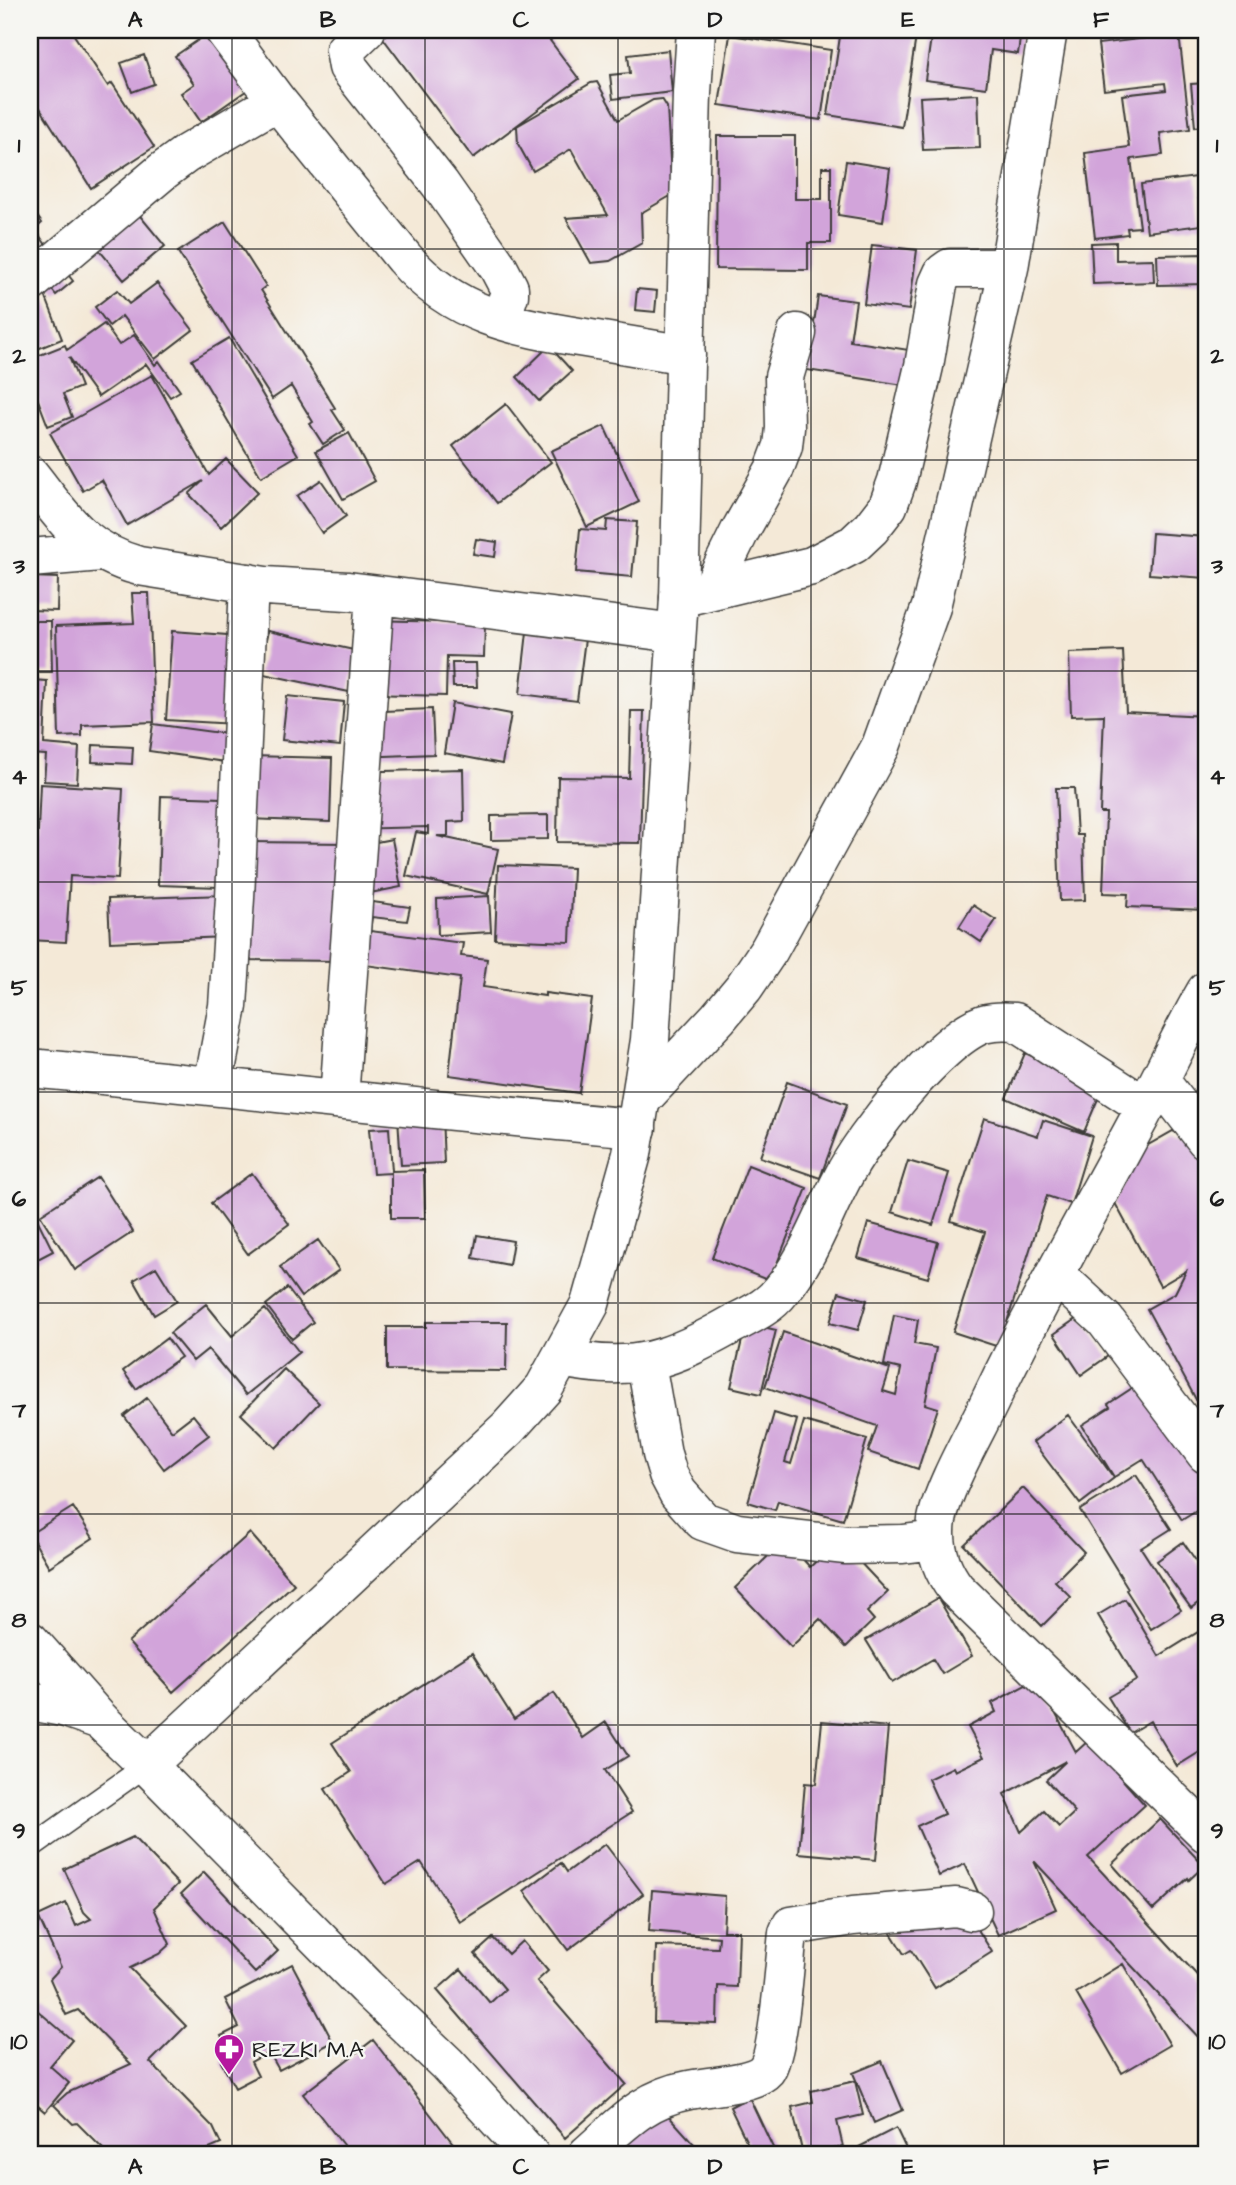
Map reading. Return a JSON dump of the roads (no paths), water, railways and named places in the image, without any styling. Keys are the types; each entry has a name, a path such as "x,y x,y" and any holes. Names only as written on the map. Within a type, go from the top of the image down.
{"street":[{"path":"224,30 277,101 419,275 463,306 539,331 686,355"},
{"path":"366,30 345,50 348,67 440,184 498,267 509,288 501,320"},
{"path":"147,1765 485,1452 544,1388 590,1304 626,1178 650,1040 661,858 689,607 686,355 696,30"},
{"path":"639,1114 744,987 769,950 881,747 931,607 1009,268 1048,30"},
{"path":"30,283 186,154 277,101"},
{"path":"30,475 84,540 119,561 139,566 249,583 374,595 689,607 812,566 854,544 871,528 888,506 897,481 924,366 938,284 943,272 950,268 1009,268"},
{"path":"689,607 740,531 774,470 783,446 784,377 796,333"},
{"path":"30,558 101,552"},
{"path":"213,1086 229,992 249,583"},
{"path":"339,1100 374,595"},
{"path":"1206,991 1153,1094 1028,1322 948,1489 937,1518 936,1540 945,1574 956,1589 1206,1833"},
{"path":"562,1358 612,1366 646,1363 672,1356 761,1309 777,1296 812,1245 843,1177 875,1128 931,1062 963,1036 983,1024 1015,1021 1153,1094 1206,1140"},
{"path":"30,1068 483,1115 639,1114"},
{"path":"1055,1274 1105,1320 1206,1454"},
{"path":"646,1363 668,1474 678,1493 703,1521 737,1534 824,1543 903,1544 936,1540"},
{"path":"30,1642 100,1720 366,1987 447,2064 530,2155"},
{"path":"30,1701 63,1707 100,1720"},
{"path":"587,2155 634,2113 665,2095 737,2082 765,2071 775,2044 791,1926 853,1916 956,1907 972,1911"}],"lane":[{"path":"30,1848 147,1765"}],"place":[{"name":"REZKI M.A","path":"229,2076"}]}
